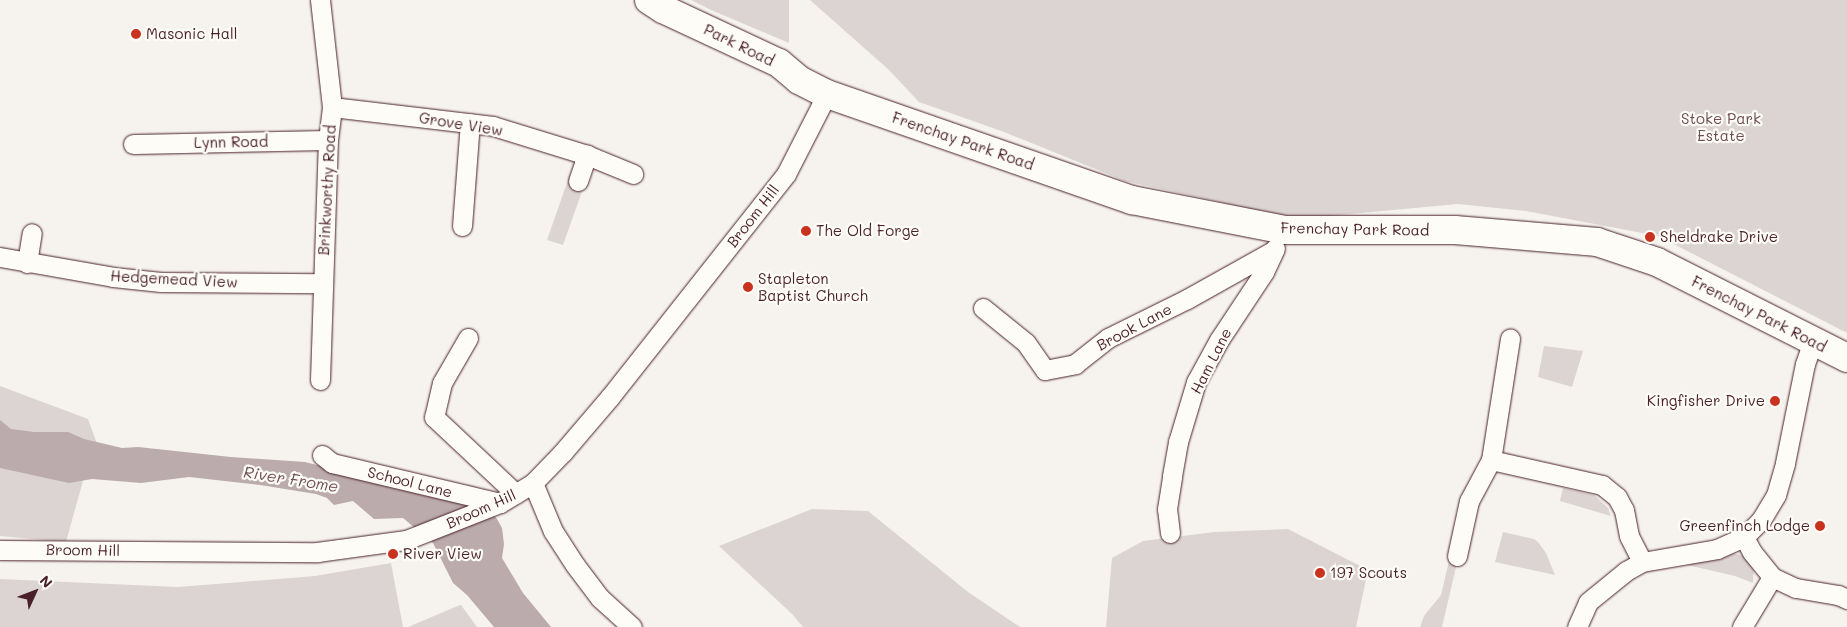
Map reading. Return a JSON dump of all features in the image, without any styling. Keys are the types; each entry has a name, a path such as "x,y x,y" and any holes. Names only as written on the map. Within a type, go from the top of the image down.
{"main road":[{"name":"Park Road","path":"649,0 663,9 779,63 799,80 827,94"},
{"name":"Frenchay Park Road","path":"827,94 1132,200 1279,241 1455,230 1597,242 1657,262 1847,358"}],"street":[{"name":"Brinkworthy Road","path":"320,0 332,107 328,140 320,380"},
{"name":"Broom Hill","path":"0,550 317,552 413,538 501,502 532,483 563,452 610,397 786,174 827,94"},
{"name":"Grove View","path":"332,107 493,126 587,155 632,174"},
{"path":"462,226 470,123"},
{"name":"Lynn Road","path":"133,144 328,140"},
{"path":"578,181 587,155"},
{"path":"27,263 32,233"},
{"name":"Brook Lane","path":"983,308 1026,342 1045,370 1075,364 1108,338 1187,299 1279,241"},
{"name":"Ham Lane","path":"1170,533 1167,509 1175,459 1196,382 1219,340 1264,272 1279,241"},
{"name":"Hedgemead View","path":"0,257 113,277 161,282 323,282"},
{"path":"468,338 442,383 434,417 501,502"},
{"path":"1457,556 1469,501 1491,460 1510,338"},
{"path":"1577,627 1588,602 1606,585 1642,562 1717,549 1744,537 1761,520 1776,495 1785,463 1805,364 1813,341"},
{"name":"School Lane","path":"322,455 332,463 501,502"},
{"path":"1491,460 1602,485 1617,497 1624,510 1629,536 1642,562"},
{"path":"532,483 553,531 575,565 600,598 632,627"},
{"path":"1744,537 1752,552 1772,577 1796,588 1838,595 1847,599"},
{"path":"1742,627 1772,577"}],"green space":[{"path":"691,0 789,0 789,43 711,10"},
{"name":"Stoke Park Estate","path":"810,0 1847,0 1847,333 1658,236 1526,211 1458,204 1296,219 1125,181 1004,132 919,102 889,70"},
{"path":"569,177 585,183 563,245 547,240"},
{"path":"1544,346 1583,351 1572,387 1538,377"},
{"path":"0,386 88,419 99,449 84,477 66,542 0,536"},
{"path":"1563,488 1594,495 1608,508 1611,516 1560,501"},
{"path":"812,509 868,511 968,592 1020,627 803,627 792,614 719,546"},
{"path":"1288,529 1368,570 1356,627 1106,627 1112,558 1143,541 1214,532"},
{"path":"1503,532 1534,539 1538,542 1546,553 1555,575 1495,562"},
{"path":"1728,553 1742,555 1749,559 1754,566 1753,583 1735,576 1687,565 1687,561"},
{"path":"1449,561 1457,563 1442,627 1420,627 1424,616 1441,595"},
{"path":"391,563 403,627 0,627 0,579 178,587 315,576"},
{"path":"460,605 477,627 408,627"}],"water":[{"name":"River Frome","path":"0,420 11,429 34,432 68,432 84,439 122,448 138,447 231,457 305,462 477,506 492,513 497,519 502,528 504,544 502,558 523,593 551,627 494,627 467,595 453,583 433,543 403,518 374,519 353,501 334,505 327,498 316,494 260,485 189,477 141,483 92,479 69,483 0,468"}],"place":[{"name":"Masonic Hall","path":"136,34"},
{"name":"The Old Forge","path":"806,231"},
{"name":"Sheldrake Drive","path":"1650,237"},
{"name":"Stapleton Baptist Church","path":"748,287"},
{"name":"Kingfisher Drive","path":"1775,401"},
{"name":"Greenfinch Lodge","path":"1820,526"},
{"name":"River View","path":"393,554"},
{"name":"197 Scouts","path":"1320,573"}]}
